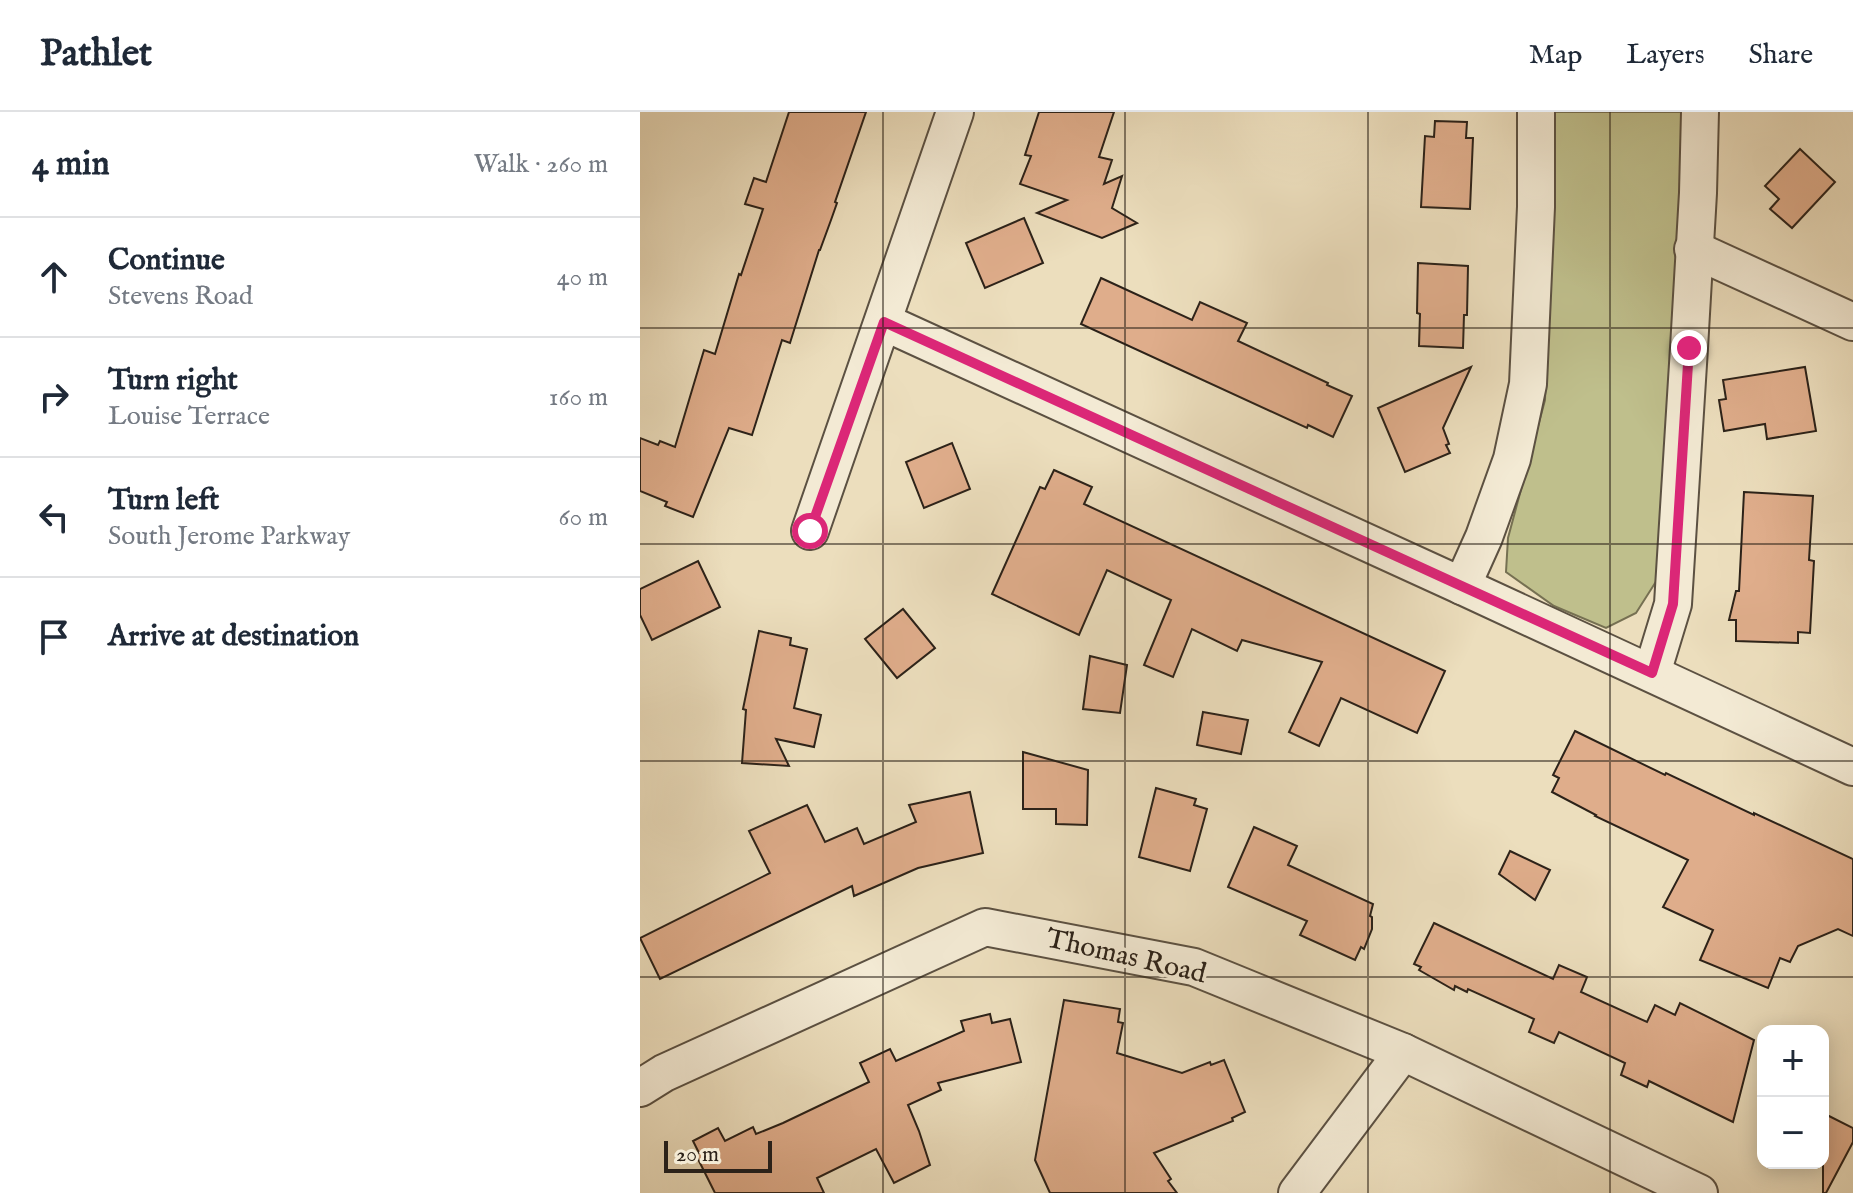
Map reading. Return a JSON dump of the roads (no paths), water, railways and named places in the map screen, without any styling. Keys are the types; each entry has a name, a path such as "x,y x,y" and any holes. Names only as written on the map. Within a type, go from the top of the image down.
{"street":[{"path":"810,531 955,112"},
{"path":"1462,586 1484,537 1512,459 1528,384 1536,207 1536,112"},
{"path":"1652,673 1673,604 1698,193 1700,112"},
{"path":"1693,249 1853,322"},
{"path":"884,322 1853,767"},
{"name":"Thomas Road","path":"640,1088 664,1073 985,927 1194,967 1403,1052 1699,1193"},
{"path":"1297,1193 1403,1052"}]}
